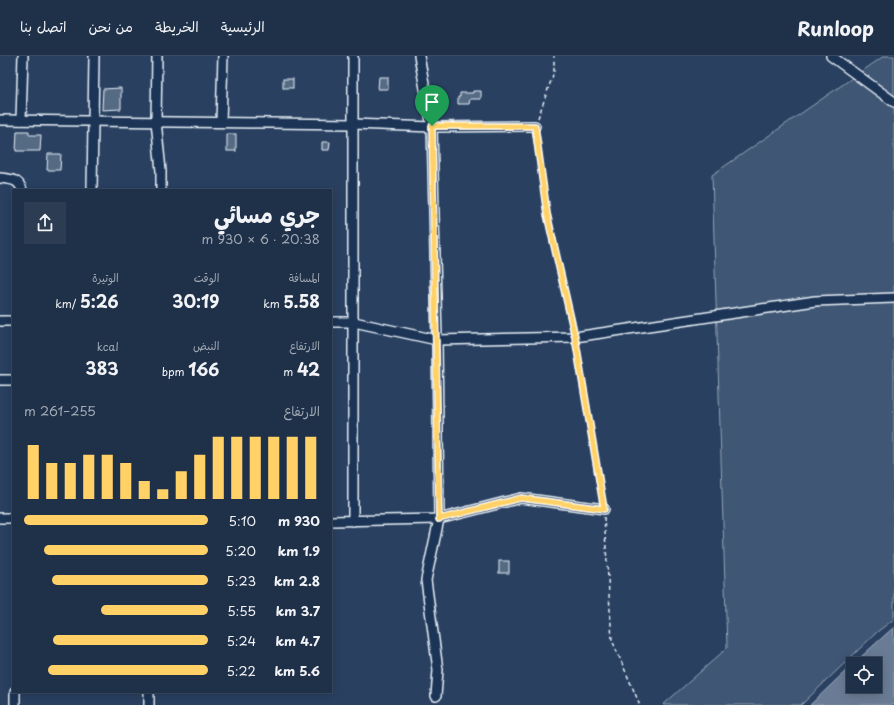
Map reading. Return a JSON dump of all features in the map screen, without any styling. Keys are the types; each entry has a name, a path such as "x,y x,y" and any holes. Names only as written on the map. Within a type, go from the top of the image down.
{"street":[{"path":"21,120 23,56"},
{"path":"92,189 94,56"},
{"path":"157,56 156,122 161,171 161,189"},
{"path":"221,122 223,56"},
{"path":"353,56 353,521"},
{"path":"419,56 432,126 439,519 426,580 438,670 436,696"},
{"path":"831,56 894,102"},
{"path":"0,120 535,126"},
{"path":"0,178 16,181 22,189"},
{"path":"332,322 354,322 437,340 575,337 814,302 894,298"},
{"path":"0,321 12,321"},
{"path":"0,380 12,380"},
{"path":"332,521 439,519 521,498 604,509"},
{"path":"0,518 12,518"},
{"path":"15,693 15,705"},
{"path":"149,693 149,705"}],"path":[{"path":"554,56 554,72 535,126 547,214 575,337 604,509 612,640 640,705"}],"shaded area":[{"path":"884,56 894,56 894,619 877,632 851,657 846,657 846,662 801,705 663,705 727,648 712,175"},
{"path":"894,627 894,705 810,705 846,671 846,693 882,693 882,657 861,657"}],"building":[{"path":"379,77 388,77 388,89 378,89"},
{"path":"283,79 293,79 293,88 283,88"},
{"path":"121,88 121,109 102,110 103,89"},
{"path":"473,91 481,91 481,99 470,99 469,104 458,104 458,97 460,97 460,93 473,93"},
{"path":"17,131 29,131 29,135 41,135 40,151 16,151"},
{"path":"227,134 236,134 236,151 227,151"},
{"path":"322,142 330,142 329,150 322,150"},
{"path":"48,154 61,154 60,170 47,170"},
{"path":"499,561 509,561 509,573 499,573"}],"route":[{"path":"432,126 535,126 547,214 575,337 604,509 521,498 439,519 432,126"}]}
